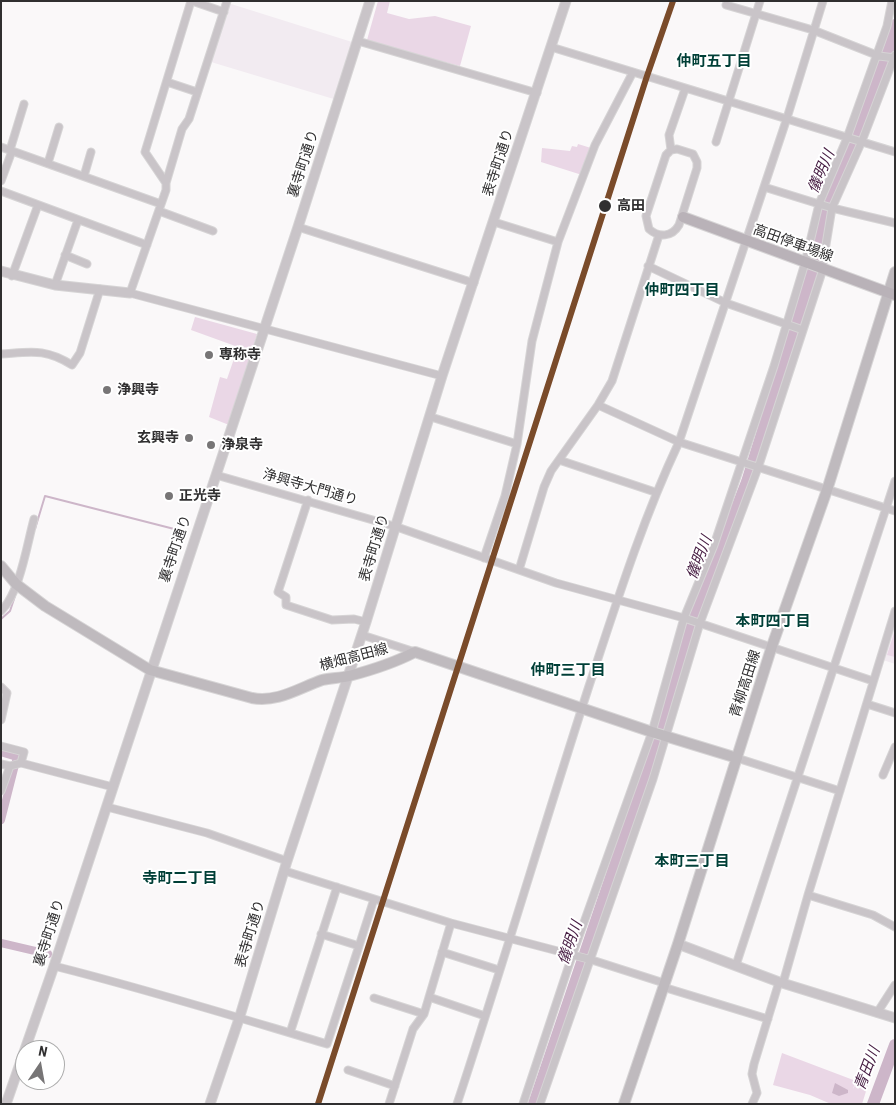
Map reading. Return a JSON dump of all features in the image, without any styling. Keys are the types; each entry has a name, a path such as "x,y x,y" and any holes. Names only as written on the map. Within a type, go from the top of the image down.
{"main road":[{"name":"高田停車場線","path":"683,217 746,242 891,294"},
{"name":"青柳高田線","path":"624,1104 678,944 772,646 827,490 891,294 895,272"},
{"name":"横畑高田線","path":"1,566 16,584 45,606 150,670 265,701 325,680 348,676 393,663 415,652"},
{"path":"415,652 736,758"}],"street":[{"path":"166,183 146,152 192,1 224,12"},
{"path":"130,293 160,208 182,129 189,119 227,1"},
{"name":"裏寺町通り","path":"6,1104 54,966 150,670 298,227 370,1"},
{"name":"表寺町通り","path":"210,1104 239,1019 287,861 362,635 442,376 566,1"},
{"path":"716,142 760,1"},
{"path":"457,1104 582,707 655,492 679,442 787,118 823,1"},
{"path":"523,1104 572,956 653,732 686,619 744,463 787,325 816,267 819,204 848,138 887,26 892,1"},
{"path":"540,1104 592,960 667,735 700,623 758,468 801,329 832,208 862,141 894,57 877,55 813,30 726,5"},
{"path":"358,41 537,93"},
{"path":"552,47 895,152"},
{"path":"484,558 505,496 517,444 532,341 558,242 595,144 633,72"},
{"path":"167,82 197,92"},
{"path":"671,150 668,135 685,89"},
{"path":"1,181 24,104"},
{"path":"48,163 59,127"},
{"path":"1,147 84,176 213,231"},
{"path":"671,150 682,150 693,154 697,162 683,217 676,232 668,235 659,235 649,229 646,216 666,155 671,150"},
{"path":"84,176 91,152"},
{"path":"764,187 832,208 895,223"},
{"path":"1,191 147,245"},
{"path":"12,276 38,205"},
{"path":"55,285 78,220"},
{"path":"494,222 558,242"},
{"path":"298,227 474,283"},
{"path":"519,570 544,487 559,460 598,405 612,381 659,235"},
{"path":"65,255 87,264"},
{"path":"648,266 726,303 801,329"},
{"path":"1,271 12,276 55,285 130,293 264,327 442,376"},
{"path":"1,354 31,350 61,358 72,365 83,346 100,290"},
{"path":"598,405 679,442 895,511"},
{"path":"431,416 517,444"},
{"path":"559,460 655,492"},
{"name":"浄興寺大門通り","path":"216,475 308,500 396,527 556,583 700,623 873,682"},
{"path":"736,965 895,481"},
{"path":"308,500 278,592 286,597 286,605 332,620 354,619 366,622"},
{"path":"1,611 10,601 34,518"},
{"path":"752,1104 757,1092 752,1074 895,611"},
{"path":"362,635 415,652"},
{"path":"1,687 7,693 1,720"},
{"path":"867,704 895,713"},
{"path":"1,746 24,752 21,763"},
{"path":"883,775 895,747"},
{"path":"736,758 840,791"},
{"path":"1,764 10,766 21,763 113,787"},
{"path":"1,791 10,766"},
{"path":"106,806 207,833 287,861"},
{"path":"284,871 451,923 592,960 768,1019"},
{"path":"290,1033 337,887"},
{"path":"808,895 872,915 895,927"},
{"path":"54,966 188,1001 239,1019 327,1044 374,899"},
{"path":"389,1104 413,1029 424,1014 451,923"},
{"path":"321,934 360,946"},
{"path":"678,944 781,982 895,1018"},
{"path":"442,952 499,970"},
{"path":"877,1013 895,985"},
{"path":"429,997 485,1016"},
{"path":"374,998 424,1014"},
{"path":"348,1070 395,1086"}],"shaded area":[{"path":"378,1 390,1 387,13 409,19 435,16 471,26 460,66 369,42 367,40"},
{"path":"228,3 352,42 337,100 211,62"},
{"path":"578,144 591,148 582,175 541,162 542,148 570,151 572,146 577,147"},
{"path":"195,317 257,334 229,425 209,417 220,377 227,379 238,347 191,330"},
{"path":"895,621 895,664 883,660"},
{"path":"895,630 895,657 887,655"},
{"path":"782,1053 856,1081 853,1089 857,1082 868,1085 862,1104 831,1104 810,1095 773,1085"},
{"path":"835,1083 848,1090 848,1093 839,1096 832,1093"}],"waterway":[{"name":"儀明川","path":"534,1104 651,759 694,617 747,482 815,262 826,198 858,130 879,70 890,47 895,25"},
{"path":"35,529 45,496 186,532"},
{"path":"1,619 10,611 15,596"},
{"path":"1,752 17,757 1,820"},
{"path":"1,943 48,954"},
{"name":"青田川","path":"873,1104 895,1045"}],"transit line":[{"path":"318,1104 647,76 673,1"}],"place":[{"name":"高田","path":"605,206"},
{"name":"専称寺","path":"209,355"},
{"name":"浄興寺","path":"107,390"},
{"name":"玄興寺","path":"189,438"},
{"name":"浄泉寺","path":"211,445"},
{"name":"正光寺","path":"169,496"}],"district":[{"name":"仲町五丁目","path":"714,62"},
{"name":"仲町四丁目","path":"682,291"},
{"name":"本町四丁目","path":"773,622"},
{"name":"仲町三丁目","path":"568,671"},
{"name":"本町三丁目","path":"692,862"},
{"name":"寺町二丁目","path":"180,879"}]}
